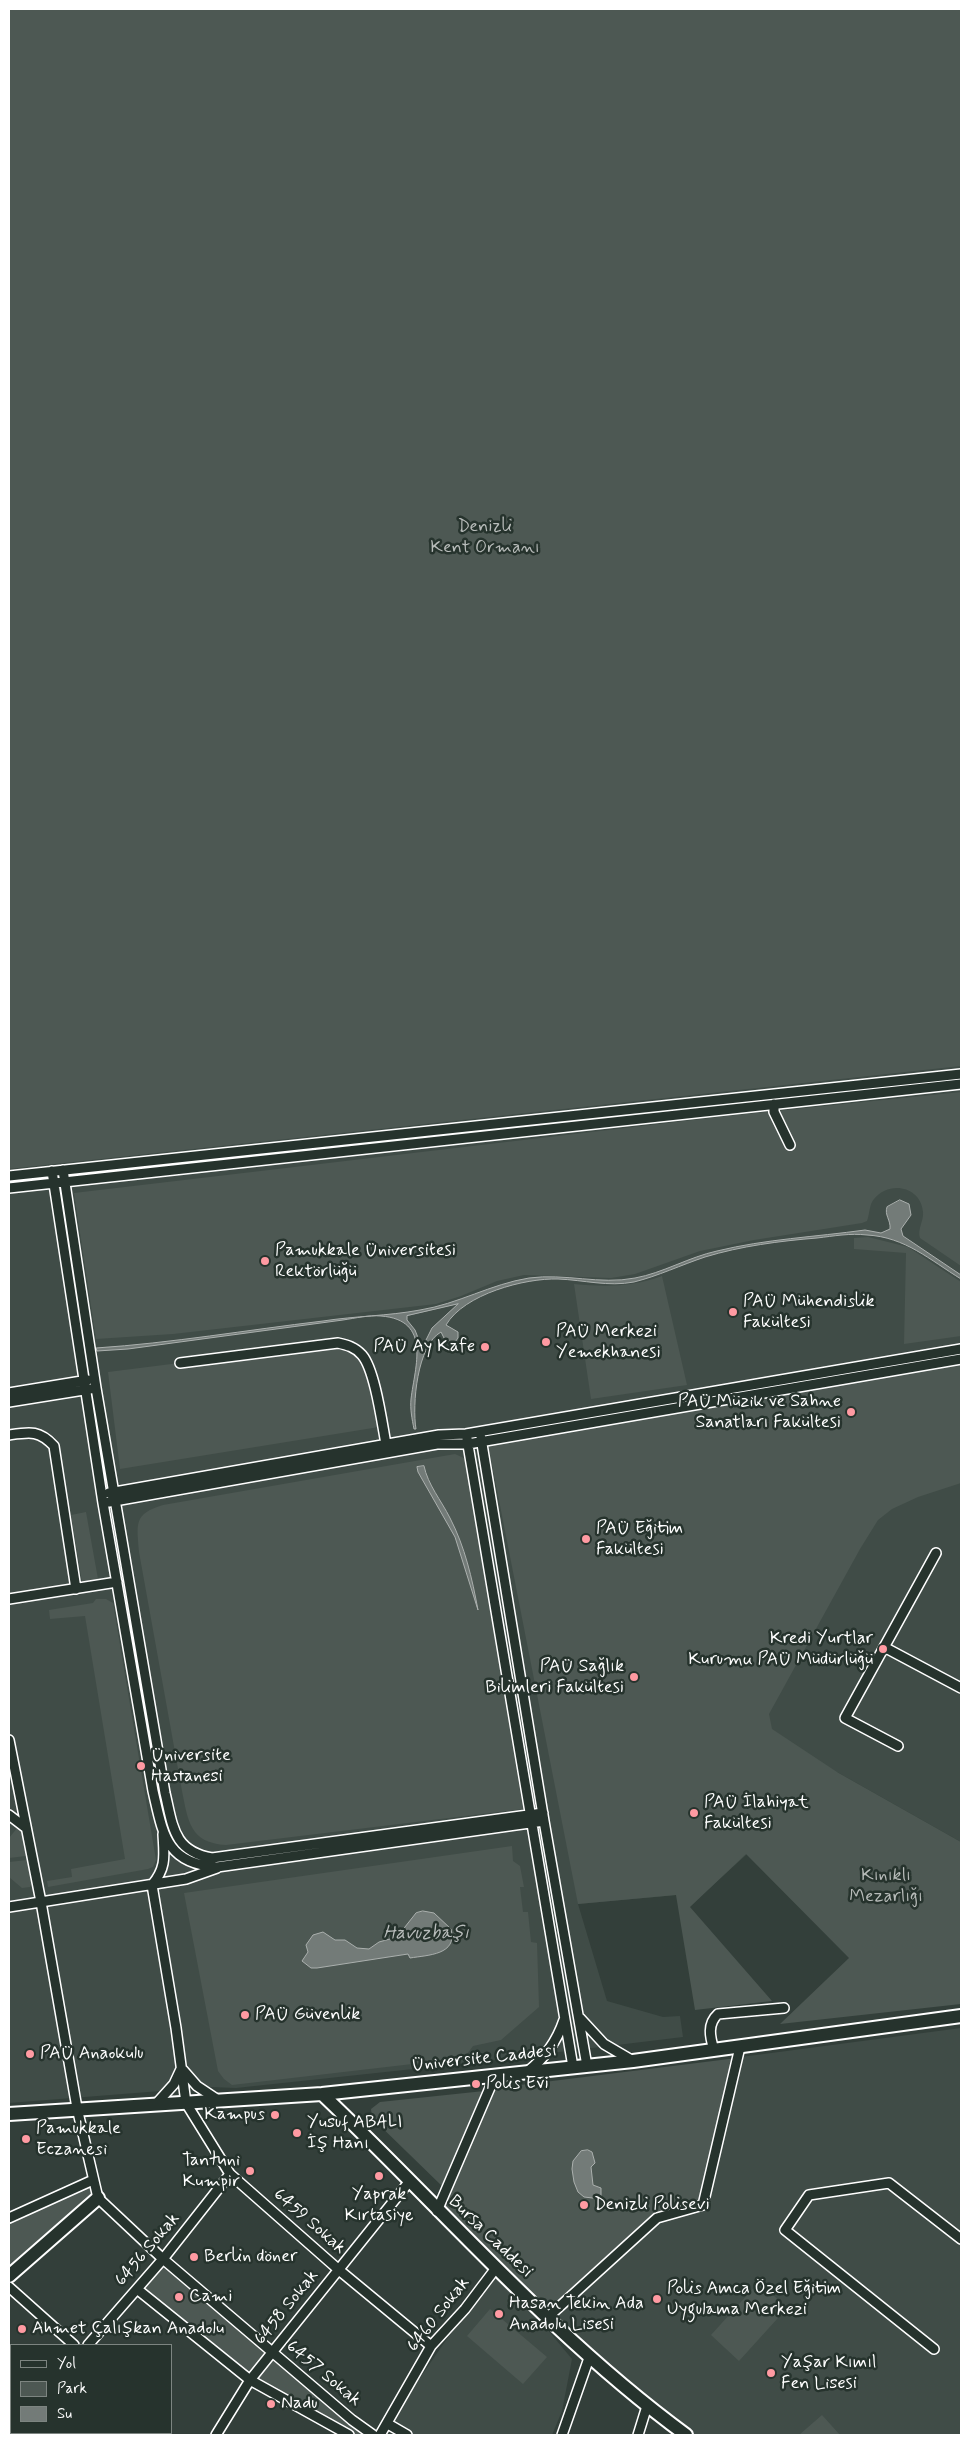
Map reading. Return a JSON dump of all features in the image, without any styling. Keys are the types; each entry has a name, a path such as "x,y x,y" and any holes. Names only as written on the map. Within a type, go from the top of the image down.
{"main road":[{"name":"Üniversite Caddesi","path":"9,2114 77,2108 322,2094 526,2073 634,2061 961,2016"},
{"name":"Bursa Caddesi","path":"322,2094 437,2211 589,2358 647,2406 686,2435"},
{"path":"9,2276 98,2198"}],"street":[{"path":"9,1176 961,1074"},
{"path":"9,1188 961,1084"},
{"path":"774,1104 774,1112 790,1145"},
{"path":"63,1170 95,1384 164,1793 174,1831 183,1846 196,1855 212,1858 531,1819"},
{"path":"52,1171 102,1499 163,1833 164,1864 160,1875 152,1884"},
{"path":"180,1363 338,1343 352,1346 362,1355 369,1367 386,1444"},
{"path":"114,1497 386,1444 439,1435 466,1434 961,1349"},
{"path":"102,1499 437,1444 482,1442 961,1359"},
{"path":"853,1367 854,1378"},
{"path":"9,1393 95,1384"},
{"path":"9,1402 84,1385"},
{"path":"480,1431 587,2066"},
{"path":"9,1435 29,1432 45,1436 54,1446 76,1589"},
{"path":"466,1434 573,2068"},
{"path":"898,1746 845,1718 936,1553"},
{"path":"9,1600 117,1582"},
{"path":"884,1648 961,1688"},
{"path":"9,1740 41,1902 77,2108 98,2198"},
{"path":"9,1815 26,1828"},
{"path":"163,1833 178,1854 187,1862 198,1866 217,1867 544,1817"},
{"path":"9,1907 203,1875 218,1867"},
{"path":"152,1884 182,2067 186,2103"},
{"path":"714,2050 709,2033 712,2019 718,2014 784,2008"},
{"path":"578,2016 604,2044 634,2061"},
{"path":"526,2073 540,2060 555,2041 565,2018"},
{"path":"547,2318 657,2218 703,2205 740,2047"},
{"path":"182,2067 197,2086 219,2100"},
{"path":"156,2104 174,2084 182,2067"},
{"path":"437,2211 495,2076"},
{"name":"6459 Sokak","path":"186,2103 230,2174 338,2270 431,2346"},
{"name":"6456 Sokak","path":"89,2344 163,2259 230,2174"},
{"path":"9,2218 93,2180"},
{"name":"6458 Sokak","path":"216,2435 250,2380 409,2182"},
{"path":"934,2349 785,2230 808,2195 889,2183 961,2239"},
{"name":"6457 Sokak","path":"98,2198 163,2259 373,2435"},
{"name":"6460 Sokak","path":"380,2435 431,2346 466,2309 496,2268"},
{"path":"9,2287 73,2344"},
{"path":"137,2290 250,2380 349,2435"},
{"path":"562,2435 589,2358"},
{"path":"638,2435 647,2406"},
{"path":"388,2424 407,2435"}],"shaded area":[{"path":"961,619 961,1842 837,1772 690,1906 676,1895 578,1904 607,2001 663,2017 680,2016 683,2037 460,2064 236,2088 211,2087 9,2103 9,1169 263,1141"},
{"path":"961,2028 961,2435 694,2435 652,2401 554,2315 741,2057"},
{"name":"Hasan Tekin Ada Anadolu Lisesi","path":"496,2268 572,2359 562,2411 552,2435 409,2435 388,2424"}],"green space":[{"name":"Denizli Kent Ormanı","path":"9,9 961,9 961,1066 9,1169"},
{"path":"961,1092 961,1266 920,1238 919,1231 923,1215 921,1203 911,1191 896,1188 880,1193 874,1199 867,1221 862,1223 754,1240 700,1251 635,1274 611,1278 524,1275 497,1281 436,1304 173,1334 96,1339 74,1193 727,1116"},
{"path":"868,1237 908,1247 961,1282 961,1336 904,1344 906,1253 854,1249 854,1238"},
{"path":"662,1276 687,1385 591,1399 574,1284 619,1285 651,1280"},
{"path":"338,1343 352,1346 369,1367 379,1427 120,1469 108,1372"},
{"name":"Kınıklı Mezarlığı","path":"961,1361 961,1483 918,1497 892,1509 878,1520 769,1714 772,1729 837,1772 961,1842 961,2004 780,2024 849,1958 746,1854 690,1907 772,2001 695,2010 676,1895 578,1904 488,1444"},
{"path":"455,1454 464,1458 466,1466 523,1809 226,1845 205,1840 193,1828 186,1812 139,1552 138,1527 142,1516 153,1508 163,1505"},
{"path":"86,1512 98,1579 82,1582 71,1515"},
{"path":"96,1599 106,1599 113,1603 156,1860 153,1867 148,1869 48,1887 47,1881 72,1877 71,1869 125,1859 85,1616 50,1619 49,1610 93,1603"},
{"path":"18,1827 21,1830 26,1856 9,1858 9,1838"},
{"path":"512,1846 513,1861 520,1866 524,1887 520,1887 523,1912 528,1912 531,1942 537,1943 539,2007 501,2040 473,2046 464,2058 232,2085 224,2079 218,2071 184,1893"},
{"path":"27,1860 32,1882 30,1887 22,1888 9,1877 9,1862"},
{"path":"737,2058 703,2205 657,2218 547,2318 437,2211 496,2088"},
{"path":"484,2091 443,2187 372,2118 371,2109 380,2102"},
{"path":"93,2180 98,2198 9,2276 9,2218"},
{"path":"163,2259 374,2435 349,2435 250,2380 137,2289"},
{"path":"759,2282 787,2308 739,2361 711,2335"},
{"path":"490,2309 547,2357 523,2384 467,2336"},
{"path":"822,2415 840,2435 799,2435"}],"water":[{"path":"900,1200 909,1204 911,1215 901,1229 903,1236 961,1275 961,1279 928,1257 905,1245 881,1237 854,1234 775,1242 732,1250 705,1257 634,1282 605,1284 544,1279 513,1285 496,1290 466,1305 446,1325 458,1332 458,1338 455,1342 446,1342 441,1332 426,1349 421,1362 416,1391 416,1429 414,1429 411,1414 411,1403 417,1347 414,1335 408,1326 397,1319 367,1316 128,1349 97,1351 96,1348 153,1343 335,1319 408,1312 434,1307 529,1278 556,1277 622,1280 635,1278 656,1273 696,1257 735,1247 865,1230 881,1233 890,1229 886,1213 887,1207","holes":["458,1304 432,1328 422,1348 415,1330 407,1320 407,1316"]},
{"path":"424,1466 428,1480 450,1518 460,1540 478,1610 455,1537 418,1472 417,1467"},
{"name":"Havuzbaşı","path":"423,1911 434,1913 451,1929 452,1938 446,1949 433,1954 410,1958 408,1954 317,1968 311,1968 302,1961 308,1952 306,1945 313,1935 323,1932 335,1940 345,1940 357,1948 369,1949 379,1942 397,1937 416,1913"},
{"path":"588,2150 592,2152 595,2163 591,2167 593,2185 601,2188 601,2199 584,2197 578,2192 574,2182 573,2161 581,2151"}],"place":[{"name":"Pamukkale Üniversitesi Rektörlüğü","path":"265,1261"},
{"name":"PAÜ Mühendislik Fakültesi","path":"733,1312"},
{"name":"PAÜ Merkezi Yemekhanesi","path":"546,1342"},
{"name":"PAÜ Ay Kafe","path":"485,1347"},
{"name":"PAÜ Müzik ve Sahne Sanatları Fakültesi","path":"851,1412"},
{"name":"PAÜ Eğitim Fakültesi","path":"586,1539"},
{"name":"Kredi Yurtlar Kurumu PAÜ Müdürlüğü","path":"883,1649"},
{"name":"PAÜ Sağlık Bilimleri Fakültesi","path":"634,1677"},
{"name":"Üniversite Hastanesi","path":"141,1766"},
{"name":"PAÜ İlahiyat Fakültesi","path":"694,1813"},
{"name":"PAÜ Güvenlik","path":"245,2015"},
{"name":"PAÜ Anaokulu","path":"30,2054"},
{"name":"Polis Evi","path":"476,2084"},
{"name":"Kampus","path":"275,2115"},
{"name":"Yusuf ABALI İş Hanı","path":"297,2133"},
{"name":"Pamukkale Eczanesi","path":"26,2139"},
{"name":"Tantuni Kumpir","path":"250,2171"},
{"name":"Yaprak Kırtasiye","path":"379,2176"},
{"name":"Denizli Polisevi","path":"584,2205"},
{"name":"Berlin döner","path":"194,2257"},
{"name":"Cami","path":"179,2297"},
{"name":"Polis Amca Özel Eğitim Uygulama Merkezi","path":"657,2299"},
{"name":"Hasan Tekin Ada Anadolu Lisesi","path":"499,2314"},
{"name":"Ahmet Çalışkan Anadolu","path":"22,2329"},
{"name":"Yaşar Kımıl Fen Lisesi","path":"771,2373"},
{"name":"Nadu","path":"271,2404"}]}
